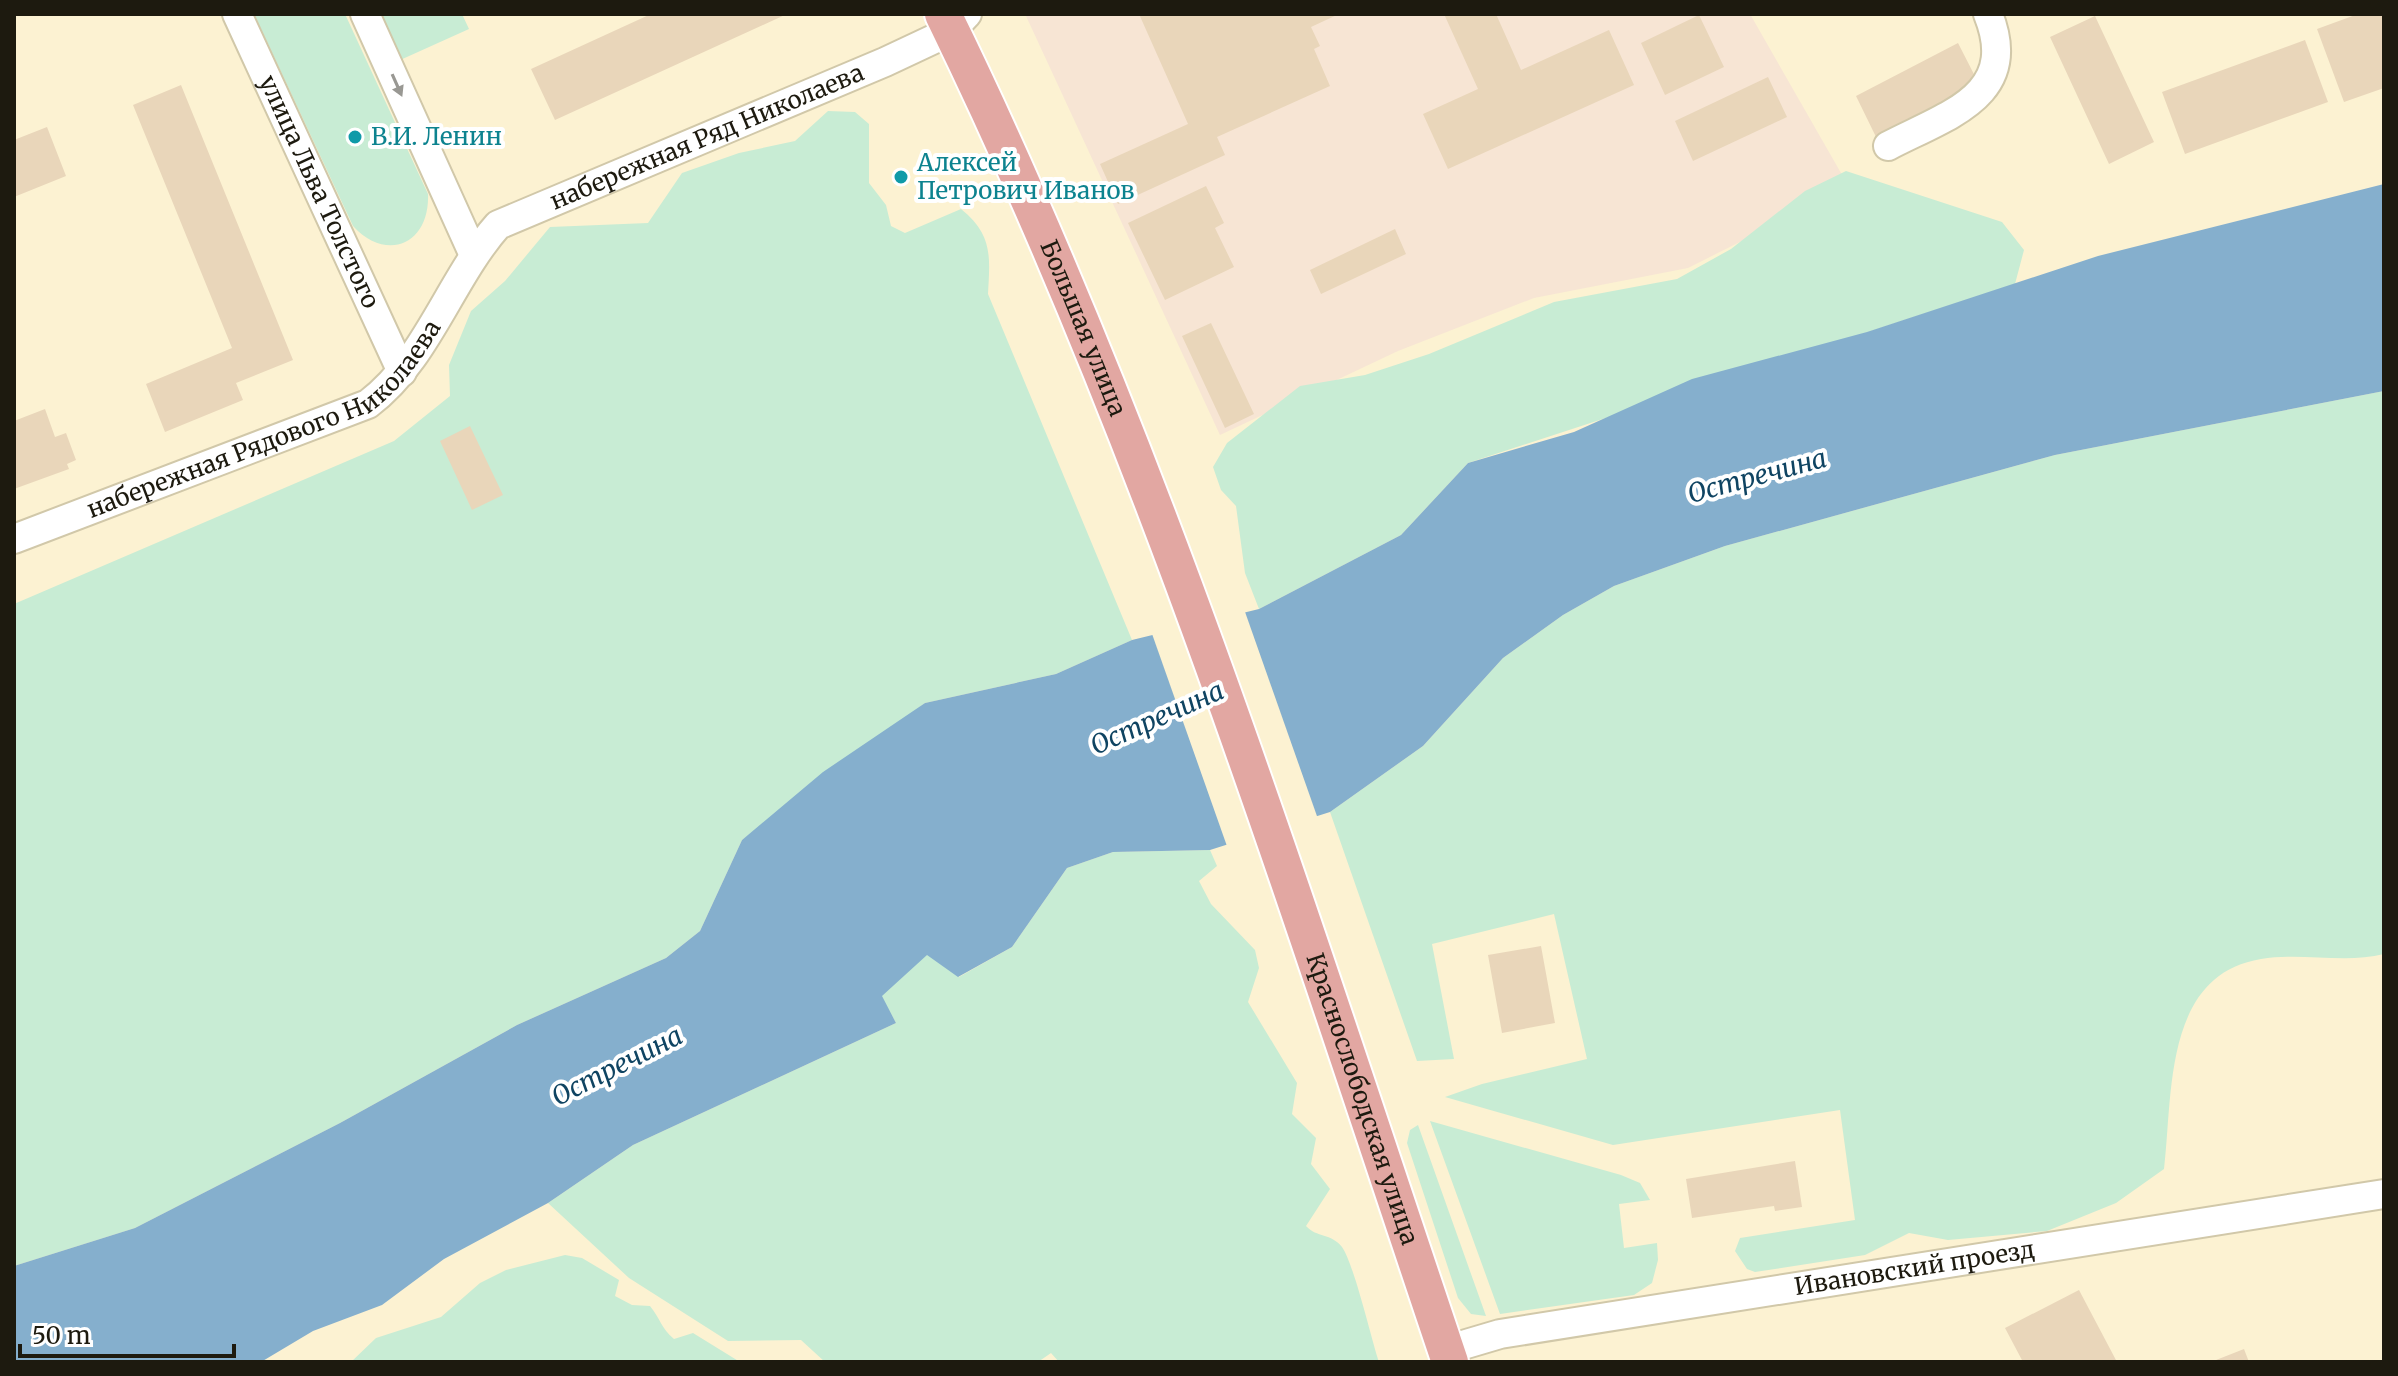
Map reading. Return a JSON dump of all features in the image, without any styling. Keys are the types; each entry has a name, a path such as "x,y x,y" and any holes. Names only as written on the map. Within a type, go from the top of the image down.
{"main road":[{"name":"Большая улица","path":"953,20 1097,361 1190,602 1273,837"},
{"name":"Краснослободская улица","path":"1273,837 1448,1356"}],"street":[{"name":"улица Льва Толстого","path":"237,14 402,372"},
{"path":"365,14 473,253"},
{"path":"1888,146 1984,92 1996,70 1996,34 1988,14"},
{"name":"набережная Ряд Николаева","path":"473,253 498,225 953,20"},
{"name":"набережная Рядового Николаева","path":"14,539 368,404 402,372 473,253"},
{"name":"Ивановский проезд","path":"1448,1356 1500,1334 2384,1194"}],"shaded area":[{"path":"1750,14 1849,187 1688,268 1534,298 1398,351 1220,435 1026,16"}],"green space":[{"path":"254,14 345,14 428,194 422,225 404,243 379,244 353,226"},
{"path":"377,14 462,14 469,29 398,61"},
{"path":"828,111 855,112 869,124 869,183 886,205 891,226 905,233 961,209 979,228 989,257 988,294 1132,640 1056,674 925,703 742,840 700,931 666,958 517,1025 340,1123 135,1228 14,1266 14,604 394,441 450,396 449,365 471,311 505,281 550,227 648,223 682,173 739,153 795,141"},
{"path":"1846,171 2002,222 2024,250 2015,284 1468,463 1401,535 1259,609 1245,573 1236,506 1221,490 1213,467 1227,443 1300,386 1365,375 1429,354 1554,302 1677,279 1731,249 1805,191"},
{"path":"2384,391 2384,954 2354,958 2261,959 2229,970 2206,988 2190,1013 2179,1042 2164,1169 2116,1203 2047,1231 1948,1240 1909,1233 1865,1255 1755,1272 1747,1269 1735,1251 1740,1238 1855,1220 1840,1110 1613,1145 1445,1097 1482,1084 1587,1059 1554,914 1432,944 1454,1059 1417,1061 1330,812 1423,746 1503,658 1563,615 1614,586 1725,546 2055,455"},
{"path":"1210,850 1217,866 1199,881 1211,904 1255,950 1259,968 1248,1002 1297,1083 1292,1114 1316,1138 1311,1164 1330,1189 1306,1226 1333,1240 1347,1256 1379,1362 1059,1362 1051,1353 1038,1362 825,1362 801,1340 728,1341 629,1278 548,1203 633,1145 896,1023 881,996 927,954 959,977 1012,947 1067,868 1113,852"},
{"path":"1430,1121 1640,1183 1650,1200 1619,1204 1624,1248 1657,1243 1658,1260 1652,1283 1634,1295 1500,1314"},
{"path":"1418,1125 1486,1316 1471,1314 1458,1298 1407,1143 1410,1130"},
{"path":"565,1255 582,1258 619,1280 615,1296 632,1305 650,1306 674,1339 693,1333 740,1362 351,1362 376,1338 441,1317 480,1283 506,1270"}],"water":[{"name":"Остречина","path":"2384,184 2384,391 2055,455 1725,546 1614,586 1563,615 1503,658 1423,746 1330,812 1210,850 1113,852 1067,868 1012,947 958,977 927,955 882,996 896,1023 633,1145 548,1203 444,1259 382,1305 313,1331 261,1362 14,1362 14,1266 135,1228 340,1123 517,1025 666,958 700,931 742,840 823,772 925,703 1056,674 1132,640 1259,609 1401,535 1468,463 1574,432 1692,379 1867,332 2098,256"}],"pier":[{"path":"1244,609 1318,819 1228,849 1151,631"}],"building":[{"path":"651,14 787,14 555,120 531,69"},
{"path":"1139,14 1339,14 1311,27 1320,46 1314,49 1330,86 1217,137 1225,155 1118,204 1100,164 1188,124"},
{"path":"1444,14 1496,14 1521,70 1609,30 1634,85 1448,169 1423,114 1478,89"},
{"path":"2358,14 2384,14 2384,88 2344,102 2317,29"},
{"path":"1699,15 1724,67 1665,95 1641,43"},
{"path":"2095,16 2154,142 2109,164 2050,37"},
{"path":"2305,40 2328,102 2185,154 2162,92"},
{"path":"1958,43 1981,88 1878,141 1856,96"},
{"path":"1768,77 1787,117 1693,161 1675,121"},
{"path":"181,85 293,360 236,383 243,400 165,432 146,384 232,348 133,105"},
{"path":"47,127 66,176 14,197 14,140"},
{"path":"1206,186 1224,223 1215,228 1234,267 1165,300 1128,223"},
{"path":"1395,229 1406,254 1321,294 1310,270"},
{"path":"1211,323 1254,414 1225,428 1182,336"},
{"path":"45,409 55,437 66,433 76,460 67,464 69,469 14,489 14,421"},
{"path":"470,426 503,495 472,510 440,441"},
{"path":"1541,946 1555,1023 1502,1033 1488,955"},
{"path":"1795,1161 1802,1207 1775,1211 1774,1206 1692,1218 1686,1179"},
{"path":"2079,1290 2117,1362 2023,1362 2005,1328"},
{"path":"2244,1349 2249,1362 2211,1362"}],"place":[{"name":"В.И. Ленин","path":"355,137"},
{"name":"Алексей Петрович Иванов","path":"901,177"}]}
